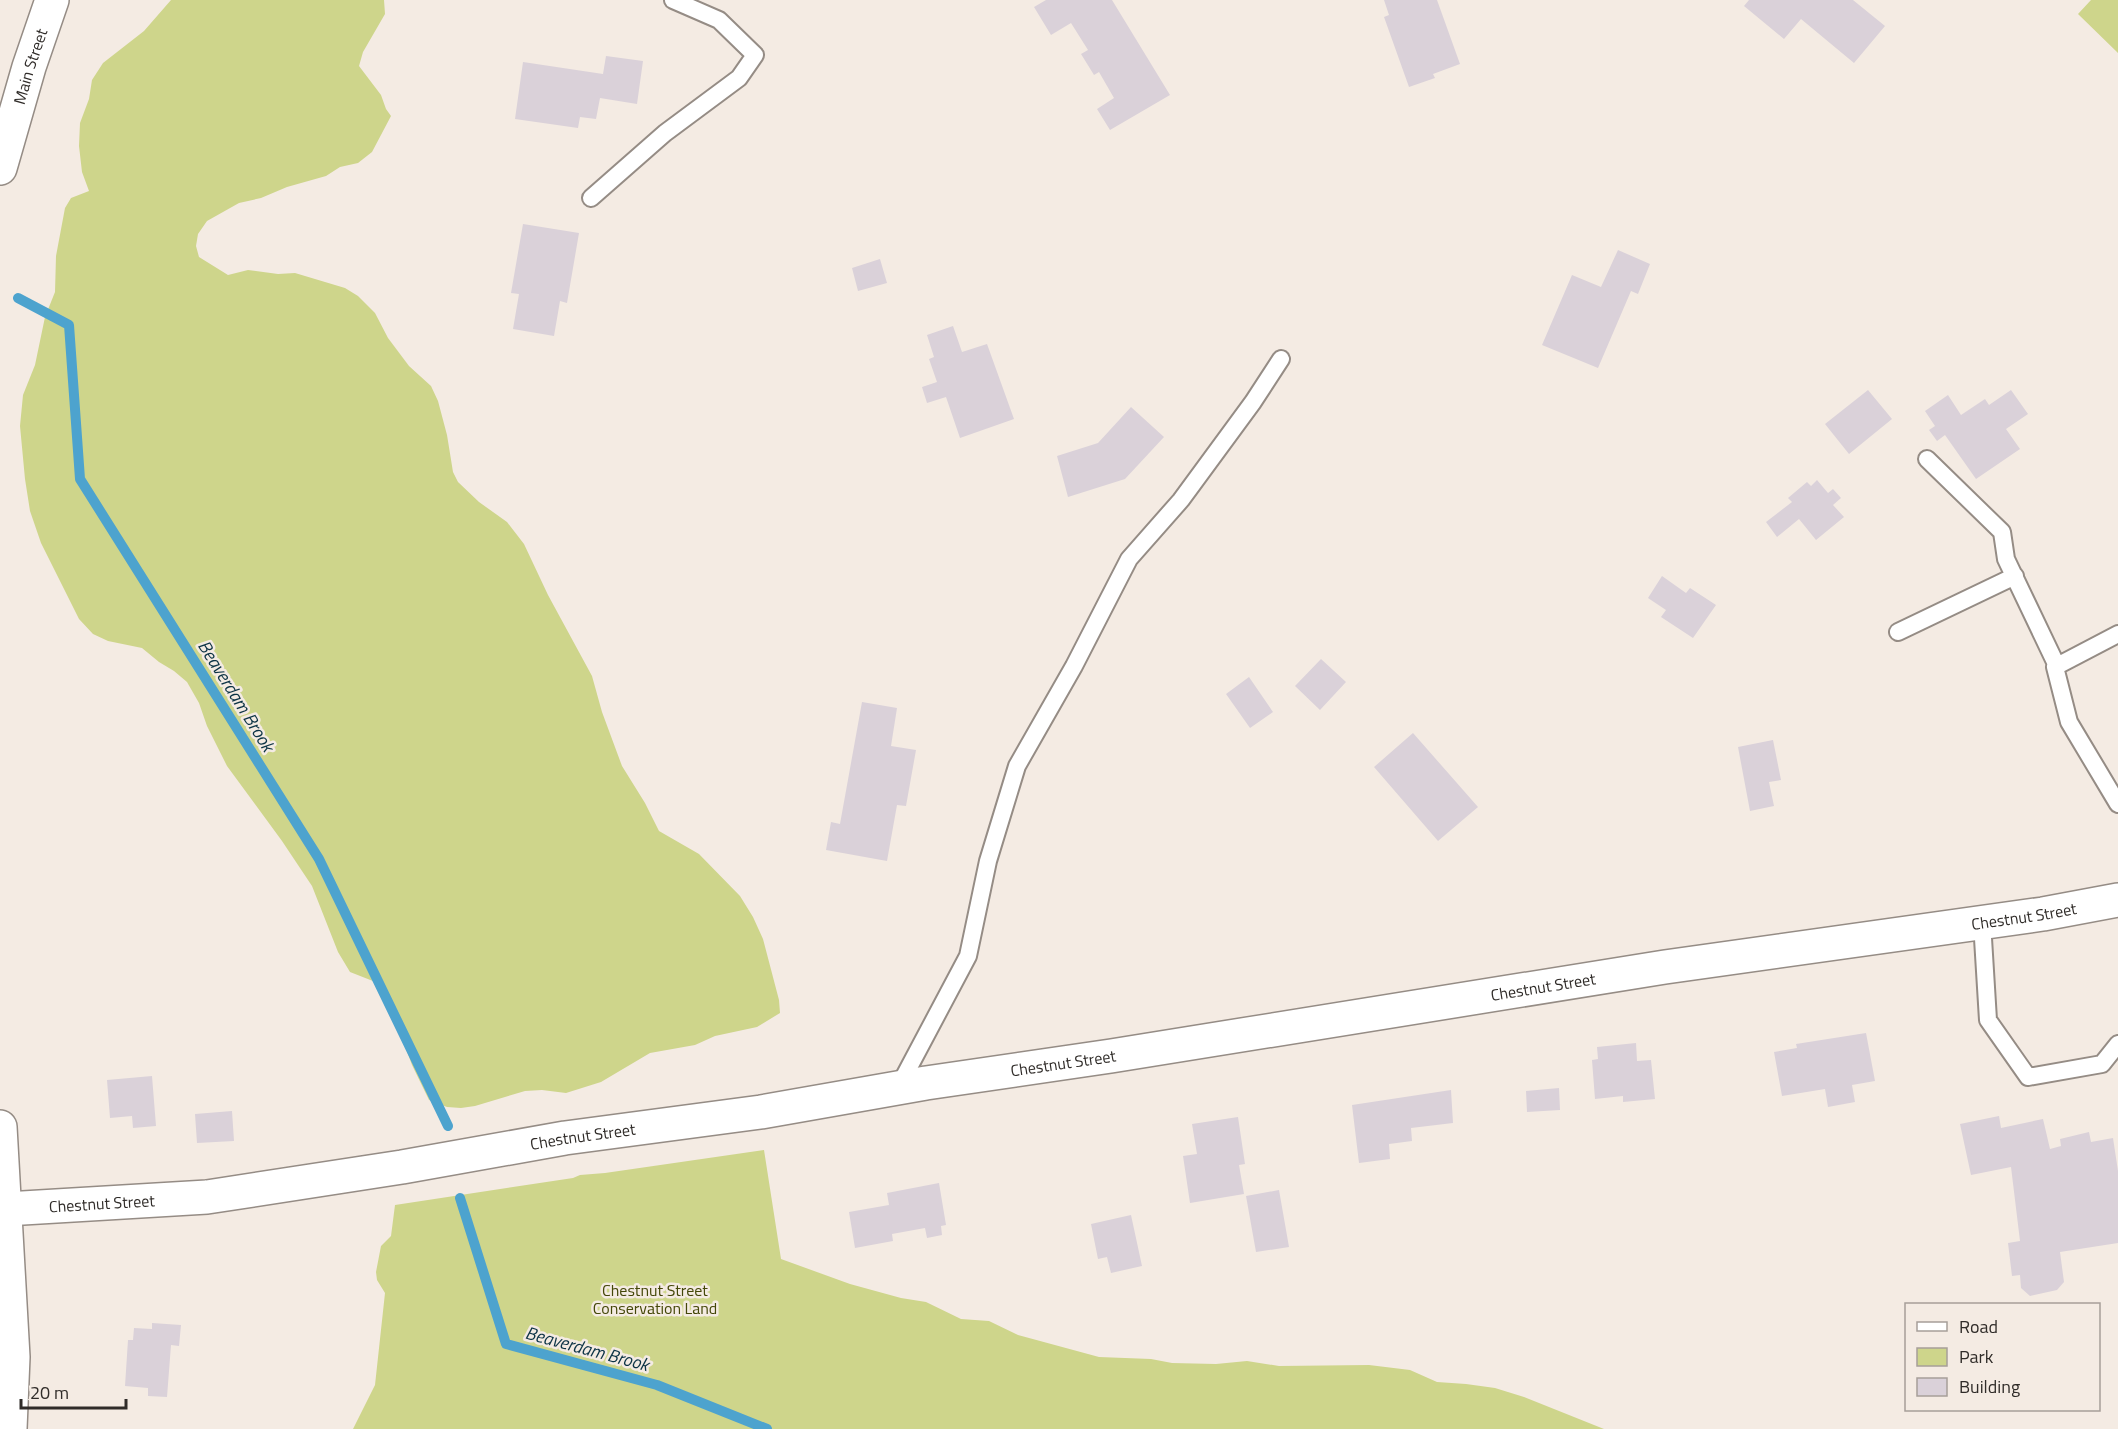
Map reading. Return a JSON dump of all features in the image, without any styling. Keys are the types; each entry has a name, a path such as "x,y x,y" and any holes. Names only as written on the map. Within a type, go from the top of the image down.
{"street":[{"name":"Main Street","path":"0,168 29,67 52,0"},
{"name":"Chestnut Street","path":"6,1209 207,1197 402,1167 565,1138 761,1112 898,1088 1665,967 1982,922 2118,900"},
{"path":"0,1127 13,1357 10,1429"}],"lane":[{"path":"591,198 665,133 739,78 755,55 719,20 673,0"},
{"path":"898,1088 968,957 988,861 1017,766 1074,666 1129,559 1181,500 1253,402 1281,359"},
{"path":"1927,459 2002,532 2006,559 2057,666 2055,667 2069,722 2118,804"},
{"path":"1898,632 2015,576"},
{"path":"2057,666 2118,634"},
{"path":"1982,922 1988,1020 2028,1077 2102,1065 2118,1044"}],"green space":[{"path":"171,0 384,0 385,14 363,52 359,66 381,95 391,116 372,152 358,163 340,167 326,176 287,187 261,198 239,203 207,221 198,234 196,246 199,257 228,275 248,270 278,274 295,273 345,288 358,296 375,313 388,338 409,366 431,386 438,401 453,472 458,482 479,502 507,522 524,544 548,595 592,676 602,712 622,766 659,831 699,854 740,896 753,917 763,939 779,1000 780,1013 757,1027 715,1036 695,1045 650,1053 601,1082 566,1093 542,1090 525,1091 461,1108 447,1107 429,1100 412,1065 387,997 378,983 350,972 338,952 312,886 227,766 207,726 199,703 187,682 142,648 108,641 93,634 79,619 41,543 30,511 20,426 23,395 35,365 45,317 55,292 56,256 65,208 71,198 89,191 82,172 79,146 80,123 89,99 92,80 103,63 144,31"},
{"path":"2091,0 2118,0 2118,53 2078,14"},
{"name":"Chestnut Street Conservation Land","path":"764,1150 781,1259 850,1284 901,1298 926,1302 961,1319 989,1321 1018,1335 1099,1357 1151,1359 1172,1363 1216,1364 1247,1361 1279,1366 1369,1365 1410,1370 1437,1382 1495,1388 1604,1429 353,1429 375,1385 385,1293 377,1280 376,1272 381,1246 391,1236 395,1205 573,1178 580,1175"}],"building":[{"path":"1046,0 1112,0 1170,95 1110,130 1097,109 1114,98 1099,72 1094,75 1081,54 1088,50 1071,23 1051,35 1034,7"},
{"path":"1384,0 1437,0 1460,64 1433,74 1435,78 1409,87 1384,17 1389,15"},
{"path":"1749,0 1853,0 1885,26 1854,63 1801,19 1784,39 1744,6"},
{"path":"606,56 643,61 637,104 600,98 596,119 580,117 578,128 515,119 523,62 603,74"},
{"path":"523,224 579,233 567,303 560,301 554,336 513,329 519,294 511,293"},
{"path":"1618,250 1650,264 1638,294 1631,291 1598,368 1542,345 1572,275 1601,287"},
{"path":"880,259 887,283 858,291 852,268"},
{"path":"953,326 962,352 987,344 1014,419 960,438 946,397 927,403 922,387 937,382 929,359 934,357 927,335"},
{"path":"1868,390 1892,419 1849,454 1825,424"},
{"path":"2011,390 2028,414 2006,429 2020,449 1976,479 1945,435 1937,441 1929,430 1935,426 1925,411 1948,395 1961,415 1985,399 1989,405"},
{"path":"1131,407 1164,437 1125,479 1068,497 1057,456 1098,443"},
{"path":"1817,480 1828,493 1833,489 1841,498 1833,505 1844,517 1816,540 1799,519 1777,537 1766,522 1792,502 1788,498 1807,482 1811,486"},
{"path":"1662,576 1686,593 1690,588 1716,605 1693,638 1661,617 1666,610 1648,598"},
{"path":"1321,659 1346,682 1320,710 1295,686"},
{"path":"1249,677 1273,712 1250,728 1226,694"},
{"path":"862,702 897,708 891,746 916,750 906,806 897,805 887,861 826,850 831,822 840,824"},
{"path":"1413,733 1478,807 1438,841 1374,767"},
{"path":"1773,740 1781,780 1769,782 1774,806 1750,811 1738,747"},
{"path":"1866,1033 1875,1081 1852,1085 1855,1102 1828,1107 1825,1089 1782,1096 1774,1052 1797,1048 1796,1044"},
{"path":"1636,1043 1637,1061 1651,1060 1655,1099 1623,1102 1623,1096 1595,1099 1592,1060 1598,1059 1597,1047"},
{"path":"152,1076 156,1126 133,1128 132,1116 110,1118 107,1080"},
{"path":"1559,1088 1560,1110 1527,1112 1526,1091"},
{"path":"1451,1090 1453,1123 1411,1128 1412,1141 1389,1144 1390,1159 1359,1163 1352,1105"},
{"path":"232,1111 234,1141 197,1143 195,1114"},
{"path":"1999,1116 2001,1128 2043,1119 2050,1149 2061,1146 2060,1139 2089,1132 2091,1142 2113,1138 2118,1171 2118,1243 2060,1252 2064,1282 2057,1290 2030,1296 2021,1288 2020,1275 2012,1276 2008,1243 2020,1241 2011,1167 1971,1175 1960,1124"},
{"path":"1238,1117 1245,1164 1239,1165 1244,1194 1190,1203 1183,1156 1197,1154 1192,1124"},
{"path":"939,1183 946,1225 941,1226 942,1235 927,1238 925,1228 892,1234 893,1241 855,1248 849,1212 889,1205 887,1193"},
{"path":"1279,1190 1289,1247 1256,1252 1246,1196"},
{"path":"1131,1215 1142,1266 1111,1273 1107,1257 1098,1259 1091,1224"},
{"path":"152,1323 181,1325 179,1346 171,1345 167,1397 148,1396 148,1388 125,1386 128,1340 133,1340 134,1328 152,1329"}],"waterway":[{"name":"Beaverdam Brook","path":"18,298 69,325 80,479 319,859 448,1126"},
{"name":"Beaverdam Brook","path":"460,1198 506,1344 657,1385 767,1429"}]}
